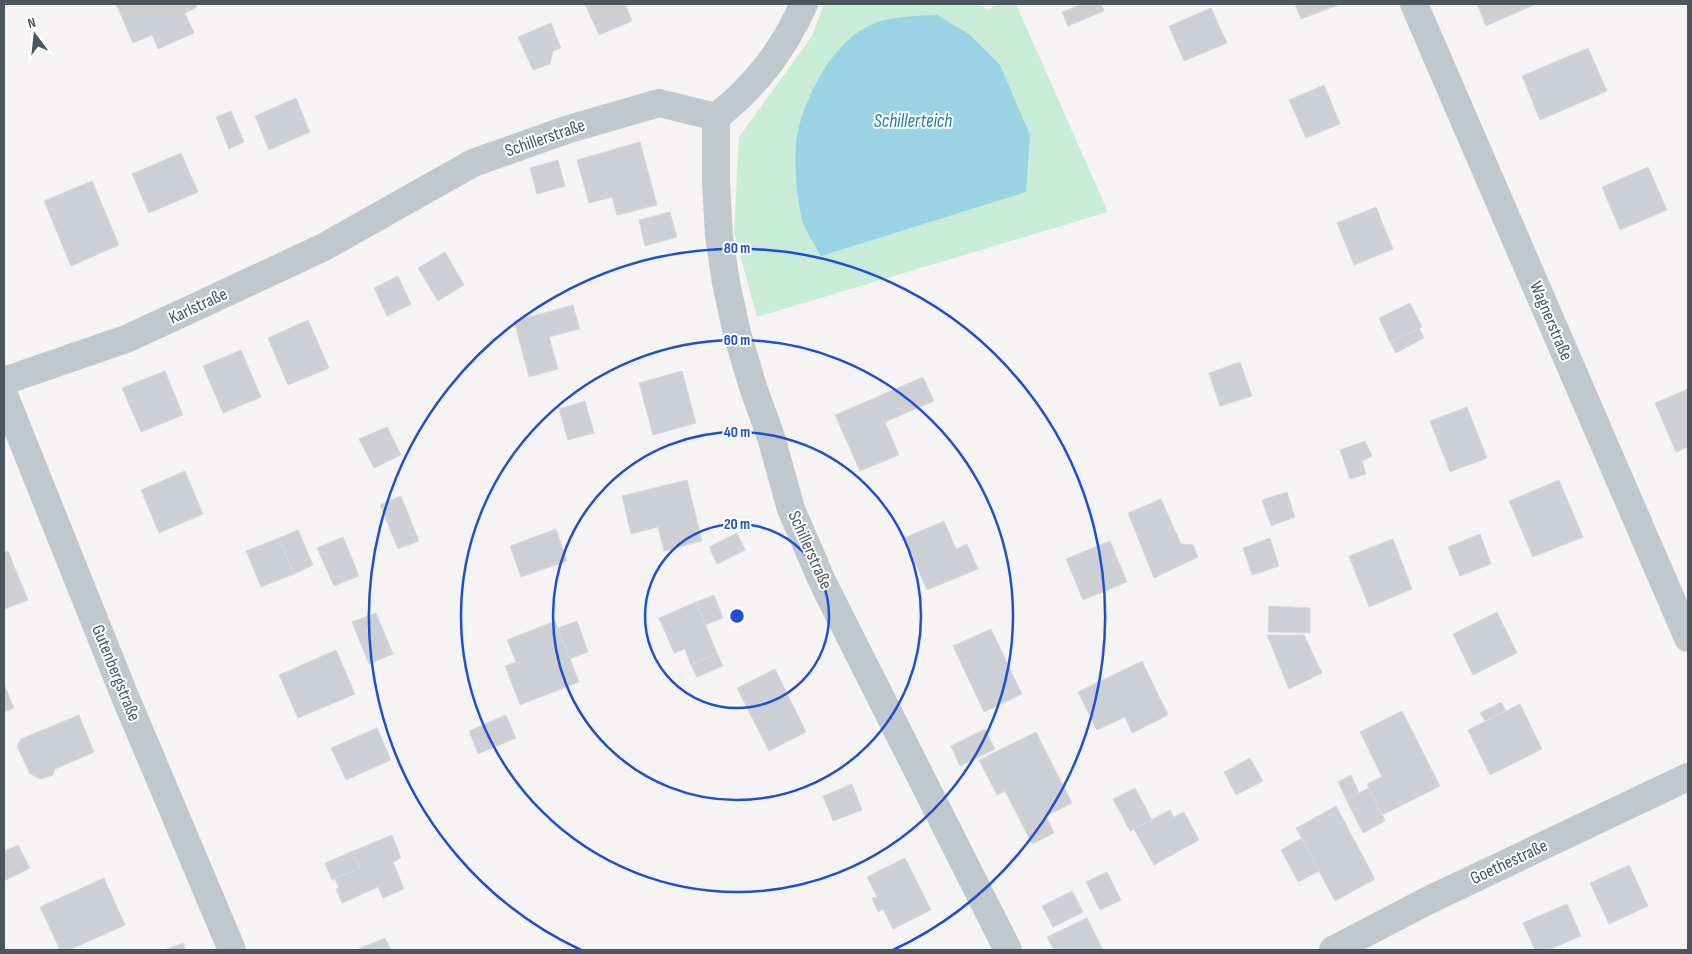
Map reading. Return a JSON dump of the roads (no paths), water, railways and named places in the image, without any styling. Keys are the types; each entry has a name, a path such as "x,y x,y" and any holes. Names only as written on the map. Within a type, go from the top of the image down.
{"street":[{"path":"716,117 740,99 771,64 791,33 804,4"},
{"name":"Wagnerstraße","path":"1414,4 1688,638"},
{"name":"Schillerstraße","path":"386,214 473,163 566,130 659,104 716,117 716,180 719,236 726,283 737,333 753,387 771,437 791,509 823,583 1008,950"},
{"name":"Karlstraße","path":"4,381 126,339 324,248 386,214"},
{"name":"Gutenbergstraße","path":"4,394 124,694 232,950"},
{"name":"Goethestraße","path":"1333,950 1431,899 1688,777"}],"water":[{"name":"Schillerteich","path":"937,15 969,34 1000,65 1030,135 1026,192 821,256 803,223 796,180 797,136 806,104 814,87 834,56 846,42 859,32 873,24 888,19"}]}
